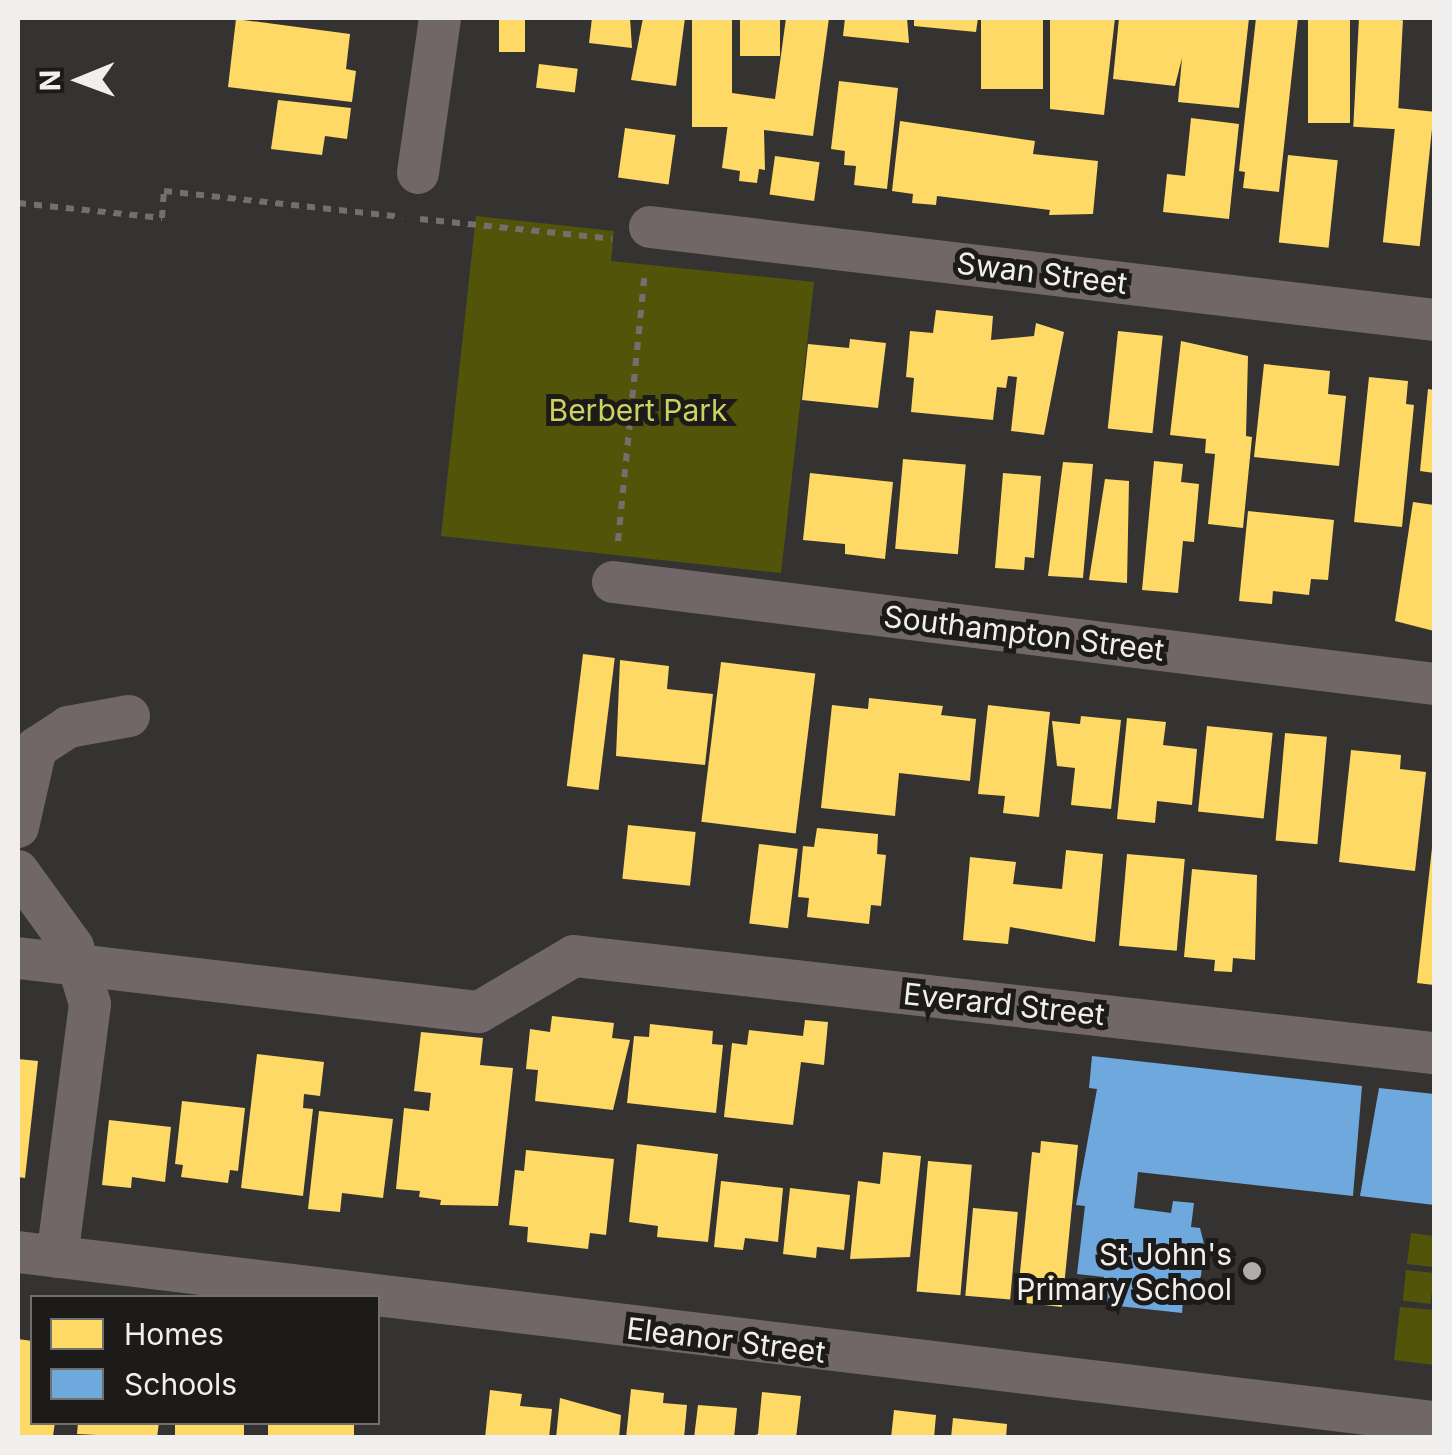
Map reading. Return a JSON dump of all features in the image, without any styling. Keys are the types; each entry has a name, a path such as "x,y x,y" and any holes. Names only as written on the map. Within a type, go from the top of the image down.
{"street":[{"path":"418,173 440,18"},
{"name":"Swan Street","path":"649,235 1434,320"},
{"name":"Southampton Street","path":"613,582 1434,684"},
{"path":"18,827 36,748 68,728 129,716"},
{"path":"18,871 82,966 90,1004 38,1255"},
{"name":"Everard Street","path":"82,966 479,1012 574,956 1434,1053"},
{"path":"18,958 82,966"},
{"name":"Eleanor Street","path":"38,1255 372,1295"},
{"name":"Eleanor Street","path":"380,1296 1434,1422"}],"path":[{"path":"18,203 162,218 164,192 649,235 613,582"}],"green space":[{"name":"Berbert Park","path":"476,216 614,231 611,261 814,282 781,573 441,536"},
{"path":"1411,1233 1434,1236 1434,1267 1407,1264"},
{"path":"1406,1270 1434,1273 1431,1304 1403,1301"},
{"path":"1400,1307 1434,1310 1434,1365 1394,1360"}],"building: Homes":[{"path":"499,18 525,18 525,52 499,52"},
{"path":"592,18 630,18 632,48 589,43"},
{"path":"643,18 685,18 676,86 631,80"},
{"path":"692,18 732,18 732,127 692,127"},
{"path":"740,18 780,18 780,56 740,56"},
{"path":"786,18 829,18 813,136 764,130 765,170 759,169 757,183 739,181 740,171 722,168 732,93 775,99"},
{"path":"845,18 907,18 909,43 843,36"},
{"path":"914,18 978,18 976,32 914,26"},
{"path":"981,18 1043,18 1043,89 981,89"},
{"path":"1050,18 1115,18 1104,115 1050,109"},
{"path":"1119,18 1249,18 1239,108 1178,102 1182,58 1175,86 1113,79"},
{"path":"1256,18 1298,18 1279,192 1243,188 1245,172 1239,171"},
{"path":"1308,18 1350,18 1350,123 1308,123"},
{"path":"1359,18 1403,20 1397,129 1353,127"},
{"path":"236,19 350,34 346,69 356,71 352,102 228,87"},
{"path":"539,64 578,69 575,93 536,88"},
{"path":"839,81 898,88 887,189 854,185 856,166 844,165 845,151 831,149"},
{"path":"278,100 351,108 347,139 325,136 322,155 271,149"},
{"path":"1397,108 1434,112 1420,246 1383,242"},
{"path":"1191,118 1239,124 1229,219 1163,212 1167,174 1185,176"},
{"path":"900,121 1035,141 1033,154 1098,161 1093,214 1049,215 1050,210 937,196 936,205 912,203 913,194 892,191"},
{"path":"625,128 676,135 669,185 618,178"},
{"path":"1288,155 1338,160 1329,248 1279,243"},
{"path":"775,156 820,162 814,201 770,195"},
{"path":"936,310 993,316 991,340 1034,336 1036,323 1064,332 1044,435 1011,431 1017,377 1008,376 1006,388 997,387 993,420 911,412 914,378 906,377 910,331 933,333"},
{"path":"1118,331 1163,336 1153,433 1108,428"},
{"path":"850,339 886,343 878,408 802,400 808,344 849,348"},
{"path":"1181,341 1248,356 1246,436 1252,437 1243,528 1208,524 1215,454 1205,453 1206,439 1170,435"},
{"path":"1264,364 1330,371 1328,394 1346,396 1339,466 1254,457"},
{"path":"1369,377 1408,381 1406,404 1414,405 1402,527 1354,522"},
{"path":"1428,389 1434,390 1434,473 1420,471"},
{"path":"903,459 966,464 958,554 895,549"},
{"path":"1154,461 1183,464 1181,482 1199,484 1194,542 1183,541 1178,593 1142,590"},
{"path":"1063,462 1093,464 1083,578 1048,576"},
{"path":"810,473 893,482 885,559 845,554 845,544 803,540"},
{"path":"1003,473 1041,476 1034,558 1025,557 1024,570 995,568"},
{"path":"1105,479 1129,481 1127,583 1089,580"},
{"path":"1413,502 1434,505 1434,631 1395,621"},
{"path":"1248,511 1334,520 1328,580 1311,579 1309,595 1273,591 1272,604 1239,601"},
{"path":"583,654 615,658 599,790 567,786"},
{"path":"620,660 669,666 667,689 713,694 705,765 616,756"},
{"path":"721,662 815,674 796,833 701,822"},
{"path":"869,698 943,706 941,715 976,719 970,781 899,773 895,816 821,808 832,705 868,709"},
{"path":"988,705 1050,712 1039,817 1003,813 1005,796 978,794"},
{"path":"1081,716 1121,720 1111,809 1071,805 1075,768 1057,766 1052,721 1080,724"},
{"path":"1127,718 1166,722 1163,745 1197,749 1192,805 1157,801 1155,823 1117,819"},
{"path":"1207,726 1273,733 1264,818 1198,812"},
{"path":"1285,733 1327,737 1317,844 1276,841"},
{"path":"1351,750 1401,755 1400,769 1426,772 1415,871 1339,862"},
{"path":"628,825 696,832 690,886 622,879"},
{"path":"817,828 878,834 877,854 886,855 881,906 871,905 869,924 807,917 809,898 798,897 803,846 814,847"},
{"path":"759,844 798,849 788,928 749,923"},
{"path":"1434,848 1434,985 1417,983"},
{"path":"1066,850 1103,854 1095,942 1010,927 1008,944 963,940 970,857 1016,862 1013,884 1062,889"},
{"path":"1127,854 1185,859 1177,951 1119,946"},
{"path":"1192,869 1257,875 1255,960 1233,958 1232,972 1214,971 1215,960 1184,957"},
{"path":"552,1016 614,1023 612,1038 630,1040 613,1110 535,1101 538,1070 526,1069 530,1029 550,1032"},
{"path":"805,1020 828,1022 824,1065 801,1062 793,1125 724,1117 732,1043 747,1045 749,1030 803,1036"},
{"path":"650,1024 713,1031 712,1044 723,1045 716,1113 627,1103 634,1036 649,1037"},
{"path":"421,1032 483,1038 480,1065 513,1068 498,1206 440,1205 441,1200 419,1197 420,1191 396,1189 404,1108 429,1111 431,1093 414,1091"},
{"path":"257,1054 324,1062 320,1096 304,1094 303,1108 313,1109 303,1196 241,1188"},
{"path":"18,1059 38,1061 25,1178 18,1177"},
{"path":"182,1101 245,1108 238,1171 230,1170 228,1183 181,1177 183,1165 175,1164"},
{"path":"319,1111 393,1119 383,1198 342,1193 340,1212 308,1209"},
{"path":"109,1120 171,1127 165,1182 132,1177 131,1188 102,1185"},
{"path":"1041,1141 1078,1145 1062,1307 1017,1302 1032,1152 1040,1153"},
{"path":"637,1144 718,1154 708,1242 657,1237 658,1226 629,1222"},
{"path":"526,1150 614,1159 606,1235 590,1233 588,1249 527,1242 528,1227 509,1225 515,1170 524,1171"},
{"path":"883,1152 921,1156 910,1257 850,1259 858,1181 880,1184"},
{"path":"928,1161 972,1165 960,1295 917,1292"},
{"path":"721,1181 783,1188 778,1242 745,1238 743,1250 714,1247"},
{"path":"790,1188 850,1195 844,1250 817,1247 816,1258 783,1254"},
{"path":"973,1208 1018,1212 1010,1300 965,1296"},
{"path":"18,1339 30,1341 30,1425 55,1425 53,1436 18,1438"},
{"path":"631,1389 664,1393 663,1403 687,1405 684,1438 626,1438"},
{"path":"490,1390 522,1394 520,1406 552,1409 549,1438 485,1438"},
{"path":"762,1392 801,1396 796,1438 748,1438 758,1434"},
{"path":"560,1398 621,1415 619,1438 556,1438"},
{"path":"698,1405 737,1408 734,1438 694,1438"},
{"path":"894,1410 936,1415 934,1438 891,1438"},
{"path":"953,1418 1007,1424 1006,1438 951,1438"},
{"path":"78,1425 159,1425 157,1438 77,1434"},
{"path":"175,1425 244,1425 244,1438 175,1438"},
{"path":"268,1425 354,1425 354,1438 268,1438"}],"building: Schools":[{"path":"1092,1056 1362,1086 1353,1196 1138,1172 1134,1208 1171,1213 1173,1201 1194,1203 1191,1227 1200,1228 1204,1244 1201,1276 1193,1291 1184,1290 1182,1313 1100,1304 1104,1277 1077,1274 1085,1206 1076,1205 1097,1089 1089,1088"},
{"path":"1379,1088 1434,1094 1434,1205 1360,1196"}],"place":[{"name":"St John's Primary School","path":"1252,1271"}]}
